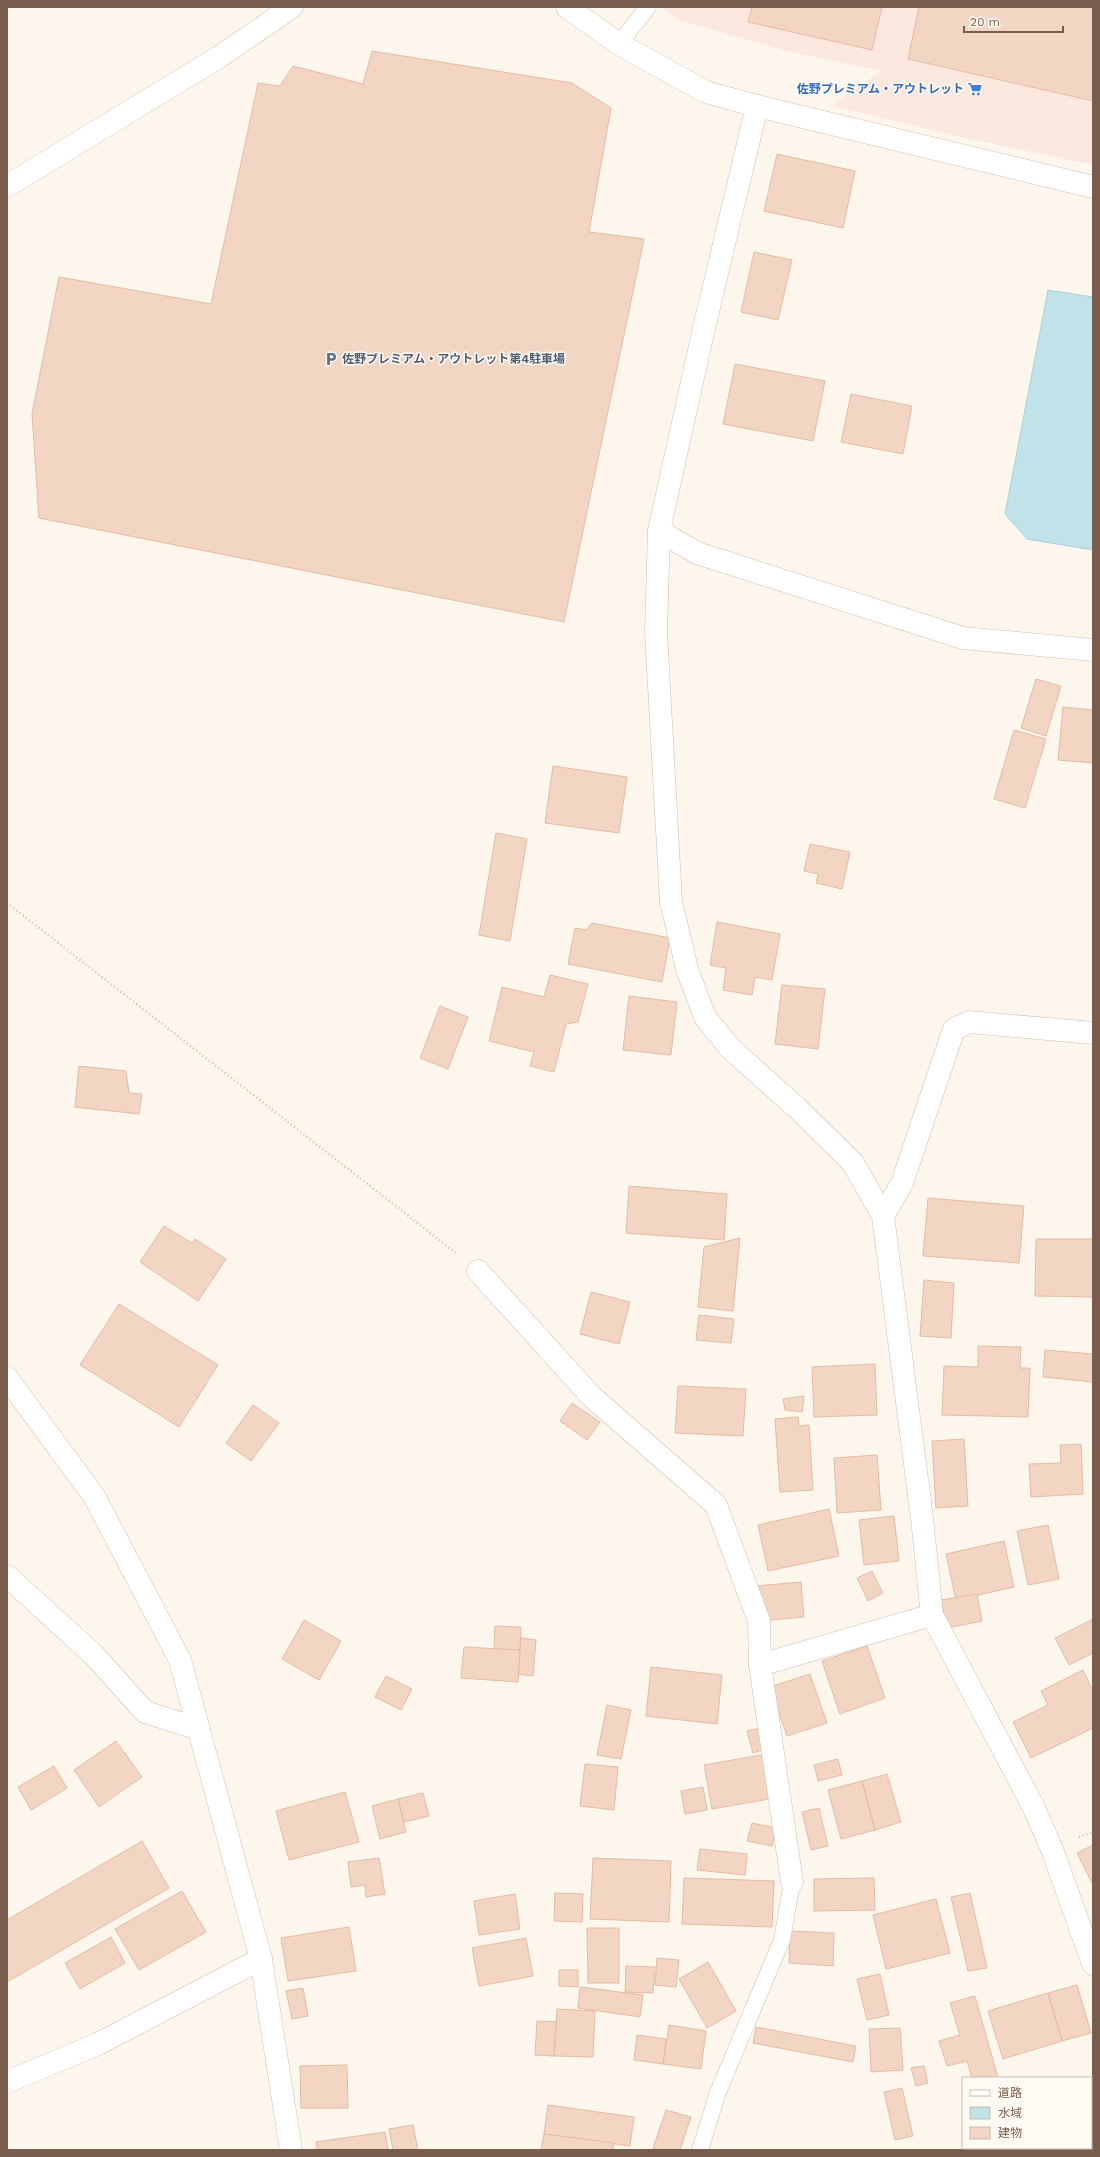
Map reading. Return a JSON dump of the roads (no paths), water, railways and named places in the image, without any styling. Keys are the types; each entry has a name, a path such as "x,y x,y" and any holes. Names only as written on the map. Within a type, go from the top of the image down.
{"street":[{"path":"7,186 219,57 292,7"},
{"path":"567,7 619,44 706,92 757,106 1093,186"},
{"path":"757,106 704,328 659,531 656,632 671,902 687,969 705,1017 731,1049 797,1108 853,1163 883,1216 921,1510 932,1615 1034,1808 1053,1852 1093,1964"},
{"path":"659,531 697,553 963,638 1093,650"},
{"path":"883,1216 902,1183 954,1029 969,1022 1093,1033"},
{"path":"478,1271 591,1396 716,1505 759,1621 760,1665 792,1882"},
{"path":"7,1378 94,1496 180,1660 261,1959 291,2150"},
{"path":"7,1576 94,1655 146,1712 199,1729"},
{"path":"760,1665 932,1615"},
{"path":"7,2082 98,2044 261,1959"}],"lane":[{"path":"619,44 648,7"},
{"path":"700,2150 718,2092 782,1940 792,1882"}],"water":[{"path":"1048,290 1093,297 1093,550 1027,539 1005,514"}],"place":[{"name":"佐野プレミアム・アウトレット","path":"975,89"},
{"name":"佐野プレミアム・アウトレット第4駐車場","path":"331,359"}]}
